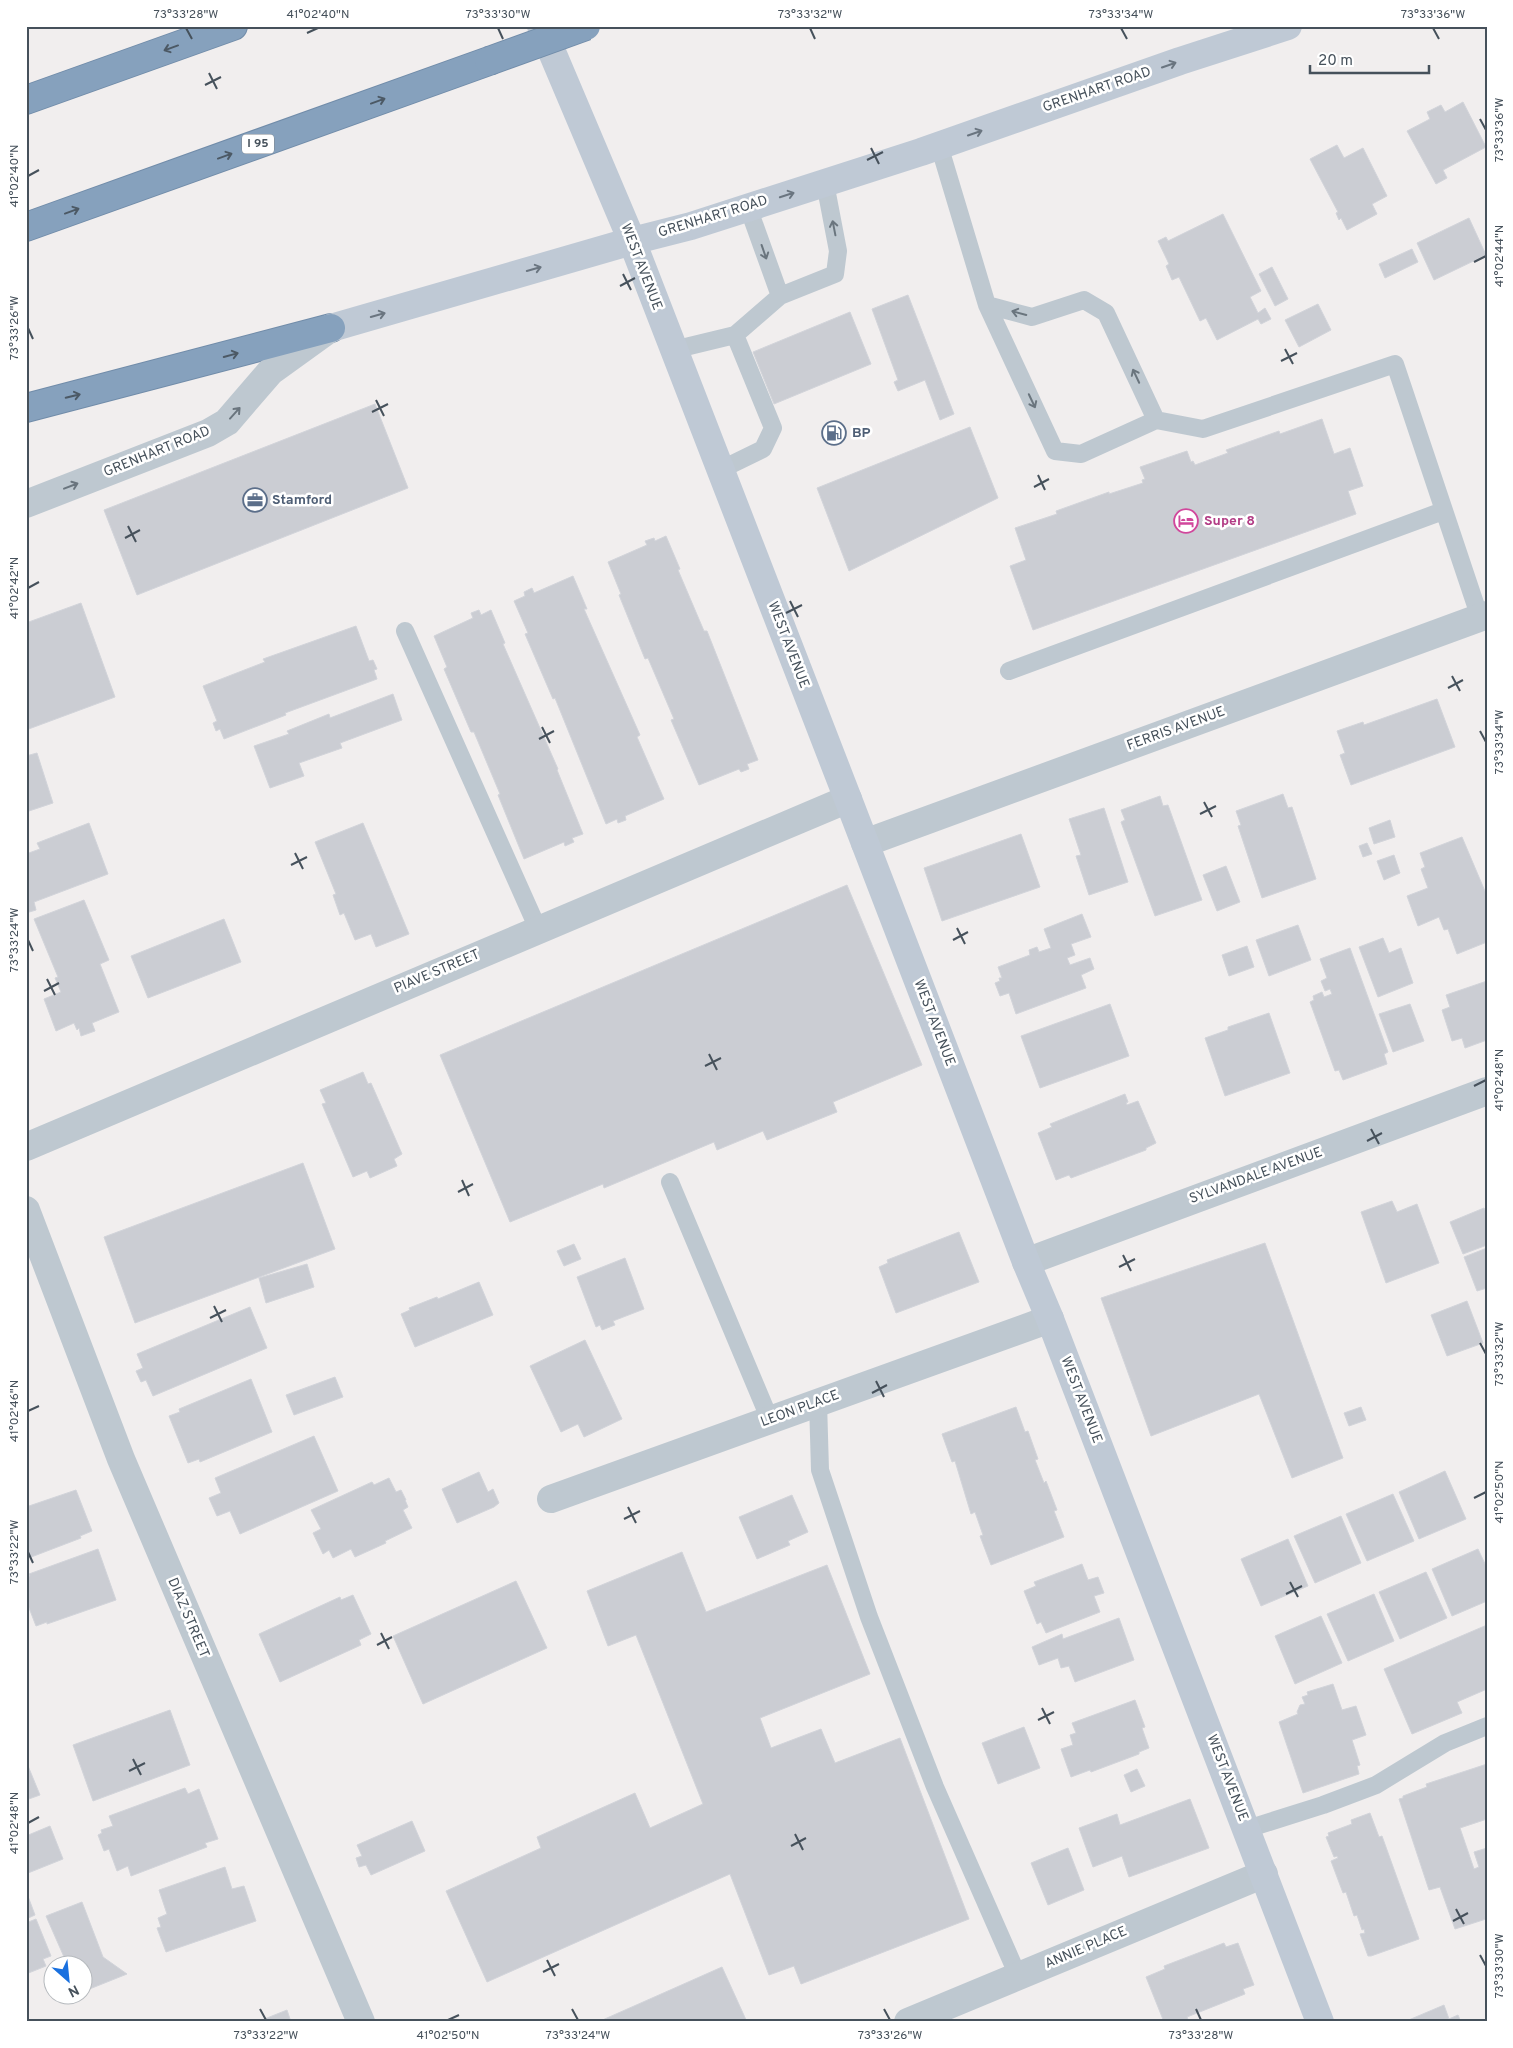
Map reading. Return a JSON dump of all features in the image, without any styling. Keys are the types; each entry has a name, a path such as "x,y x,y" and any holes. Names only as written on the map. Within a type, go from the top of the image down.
{"highway":[{"path":"26,100 233,26"},
{"name":"I 95","path":"26,227 586,26"},
{"path":"26,408 332,328"}],"main road":[{"name":"WEST AVENUE","path":"541,26 632,241 1320,2022"},
{"name":"GRENHART ROAD","path":"332,328 632,241 691,226 939,146 1188,58 1288,26"}],"street":[{"name":"GRENHART ROAD","path":"26,504 208,433 227,422 270,372 332,328"},
{"name":"FERRIS AVENUE","path":"865,843 1484,624"},
{"name":"PIAVE STREET","path":"26,1147 848,799"},
{"name":"SYLVANDALE AVENUE","path":"1026,1262 1487,1091"},
{"name":"DIAZ STREET","path":"26,1210 121,1459 361,2022"},
{"name":"LEON PLACE","path":"551,1499 1050,1319"},
{"name":"ANNIE PLACE","path":"908,2022 1264,1874"}],"lane":[{"path":"939,146 987,305 1055,451 1081,454 1156,420 1203,429 1395,364 1443,511 1484,624"},
{"path":"673,350 735,335 780,296 835,274 838,251 825,183"},
{"path":"748,207 780,296"},
{"path":"987,305 1032,317 1084,300 1106,313 1156,420"},
{"path":"720,470 763,449 773,428 735,335"},
{"path":"1009,671 1443,511"},
{"path":"405,631 538,929"},
{"path":"670,1182 770,1420"},
{"path":"818,1402 820,1470 869,1617 935,1787 1018,1976"},
{"path":"1247,1829 1323,1805 1376,1785 1445,1743 1487,1726"}],"building":[{"path":"1463,102 1486,147 1443,170 1447,178 1436,184 1407,131 1430,119 1427,112 1441,105 1445,112"},
{"path":"1337,145 1344,158 1363,148 1387,196 1372,204 1377,214 1347,230 1341,218 1339,220 1336,213 1338,212 1310,159"},
{"path":"1223,214 1261,291 1250,297 1258,313 1265,308 1271,319 1261,324 1258,319 1217,340 1206,318 1200,321 1179,277 1172,280 1166,266 1169,264 1158,241 1166,237 1168,241"},
{"path":"1469,218 1486,255 1434,280 1417,243"},
{"path":"1412,249 1418,262 1385,278 1379,264"},
{"path":"1272,267 1288,299 1275,306 1259,274"},
{"path":"908,295 954,414 940,420 925,380 898,391 894,382 898,380 872,309"},
{"path":"1318,304 1331,330 1299,347 1285,320"},
{"path":"850,312 871,364 774,404 753,352"},
{"path":"375,404 408,488 137,595 104,510"},
{"name":"Super 8","path":"1322,419 1334,454 1350,448 1363,486 1348,491 1356,514 1033,630 1010,566 1026,560 1015,528 1057,514 1056,511 1109,492 1109,494 1143,483 1142,480 1145,479 1140,467 1187,451 1191,462 1193,461 1195,465 1228,453 1226,450 1279,431 1280,434"},
{"path":"970,427 998,498 849,571 817,488"},
{"path":"666,536 704,631 707,631 758,760 747,764 749,769 741,772 739,769 699,785 671,720 674,719 648,658 645,659 608,562 647,545 645,541 654,538 655,541"},
{"path":"573,576 587,609 584,609 640,735 637,737 664,799 625,816 626,820 618,823 617,819 606,824 555,698 553,699 525,634 528,633 514,601 525,596 524,592 532,588 534,593"},
{"path":"81,603 115,697 26,730 26,623"},
{"path":"479,610 481,615 491,610 505,643 503,644 558,769 583,834 572,838 574,842 565,846 564,842 524,859 474,732 471,732 444,669 447,667 434,636 473,618 471,613"},
{"path":"356,626 369,661 373,660 377,669 374,670 377,679 285,713 286,715 224,739 220,729 216,731 213,723 217,721 203,686 265,662 263,659"},
{"path":"393,694 402,720 340,743 342,748 299,763 304,776 270,788 254,746 289,734 287,731 329,714 330,718"},
{"path":"1437,699 1455,747 1351,785 1340,755 1345,753 1337,731 1363,722 1364,725"},
{"path":"37,753 53,803 26,812 26,756"},
{"path":"1283,794 1288,808 1292,807 1316,879 1262,898 1238,826 1241,825 1236,811"},
{"path":"1160,796 1163,806 1168,805 1202,900 1155,916 1121,822 1125,820 1121,810"},
{"path":"1104,808 1128,882 1089,895 1076,856 1081,855 1069,819"},
{"path":"1390,820 1395,837 1374,844 1369,828"},
{"path":"89,823 108,874 34,902 36,910 26,913 26,854 40,849 37,843"},
{"path":"363,823 409,934 376,947 371,934 355,940 344,913 340,915 333,895 336,894 315,842"},
{"path":"1021,834 1040,887 942,921 924,868"},
{"path":"1462,837 1487,896 1487,942 1457,954 1448,929 1444,930 1439,917 1418,926 1407,896 1428,888 1421,869 1425,867 1420,853"},
{"path":"1367,843 1372,854 1363,857 1359,846"},
{"path":"1394,855 1400,873 1384,880 1377,861"},
{"path":"1226,866 1240,902 1217,911 1203,875"},
{"path":"847,885 922,1065 833,1102 837,1112 767,1140 763,1131 717,1150 714,1142 604,1188 603,1184 510,1222 440,1055"},
{"path":"84,900 109,960 100,964 119,1012 92,1023 95,1031 81,1036 79,1028 77,1030 74,1023 56,1031 44,999 61,992 55,978 58,977 34,919"},
{"path":"1082,914 1091,937 1071,944 1075,955 1067,958 1070,965 1090,958 1094,969 1081,975 1086,988 1016,1014 1009,993 1000,996 995,983 1000,981 999,978 1002,978 998,967 1030,955 1029,950 1037,947 1039,952 1051,948 1044,929"},
{"path":"224,919 241,962 148,998 131,956"},
{"path":"1298,925 1311,960 1269,976 1256,940"},
{"path":"1383,938 1389,953 1401,948 1413,983 1378,997 1359,947"},
{"path":"1247,946 1254,967 1229,976 1222,955"},
{"path":"1350,948 1388,1052 1384,1054 1387,1064 1343,1080 1339,1070 1335,1071 1310,1002 1314,1000 1313,996 1322,992 1324,997 1332,994 1330,989 1325,991 1321,981 1327,978 1320,959"},
{"path":"1487,981 1487,1040 1465,1048 1462,1038 1452,1041 1442,1010 1450,1007 1446,995"},
{"path":"1110,1004 1129,1056 1040,1088 1021,1036"},
{"path":"1410,1004 1424,1041 1393,1052 1379,1014"},
{"path":"1269,1013 1290,1073 1225,1096 1205,1038 1228,1030 1228,1027"},
{"path":"363,1072 368,1084 371,1083 402,1154 394,1159 397,1166 370,1178 367,1171 353,1177 322,1104 326,1103 320,1090"},
{"path":"1125,1094 1128,1102 1126,1103 1127,1105 1138,1101 1156,1143 1146,1148 1146,1150 1071,1178 1069,1175 1056,1180 1038,1133 1052,1127 1050,1124"},
{"path":"303,1163 335,1249 135,1323 104,1237"},
{"path":"1392,1201 1397,1212 1417,1204 1439,1263 1386,1283 1361,1212"},
{"path":"1484,1208 1487,1215 1487,1245 1463,1254 1450,1222"},
{"path":"959,1232 979,1282 896,1313 879,1267 888,1263 887,1260"},
{"path":"1265,1243 1343,1458 1292,1478 1259,1394 1151,1436 1101,1298"},
{"path":"574,1244 581,1259 564,1266 557,1251"},
{"path":"1487,1248 1487,1288 1477,1291 1464,1257"},
{"path":"625,1258 644,1309 613,1321 615,1325 602,1330 600,1325 596,1327 577,1277"},
{"path":"307,1264 314,1287 266,1303 259,1278"},
{"path":"479,1282 493,1315 415,1347 401,1314 410,1310 409,1308 437,1297 438,1299"},
{"path":"1467,1301 1483,1343 1447,1356 1431,1315"},
{"path":"250,1307 267,1348 153,1396 146,1380 141,1382 136,1371 143,1368 137,1354"},
{"path":"585,1340 622,1419 584,1437 578,1424 561,1432 530,1366"},
{"path":"335,1377 343,1397 294,1415 286,1395"},
{"path":"251,1379 272,1432 200,1462 199,1459 188,1463 169,1416 180,1412 179,1409"},
{"path":"1016,1407 1025,1432 1028,1431 1038,1459 1035,1460 1044,1483 1046,1481 1057,1510 1054,1511 1064,1537 991,1565 980,1536 983,1535 975,1512 971,1514 955,1461 952,1462 942,1434"},
{"path":"1361,1407 1366,1420 1349,1426 1344,1413"},
{"path":"314,1436 338,1491 240,1534 230,1511 217,1516 209,1498 221,1493 215,1478"},
{"path":"1445,1471 1466,1519 1419,1539 1399,1492"},
{"path":"479,1472 488,1492 493,1489 499,1503 457,1523 442,1489"},
{"path":"389,1478 396,1492 401,1490 406,1500 408,1507 403,1510 412,1528 385,1541 386,1543 355,1557 351,1549 333,1558 329,1550 323,1554 313,1533 321,1529 311,1510 372,1482 374,1485"},
{"path":"76,1490 92,1531 80,1536 81,1538 26,1559 26,1507"},
{"path":"1393,1494 1414,1541 1367,1561 1346,1514"},
{"path":"792,1495 808,1532 788,1541 790,1545 757,1559 739,1517"},
{"path":"1341,1516 1361,1563 1315,1583 1294,1536"},
{"path":"1288,1539 1308,1586 1261,1606 1241,1559"},
{"path":"98,1549 116,1600 36,1626 26,1600 26,1577 30,1576 29,1574"},
{"path":"1478,1549 1487,1568 1487,1601 1452,1616 1432,1569"},
{"path":"682,1552 706,1612 827,1565 870,1674 760,1718 771,1748 821,1729 835,1763 900,1738 969,1919 801,1984 794,1966 769,1975 730,1874 487,1982 446,1891 541,1848 537,1837 635,1793 650,1828 703,1804 636,1635 608,1646 587,1591"},
{"path":"1082,1564 1088,1580 1098,1577 1104,1593 1094,1596 1100,1612 1046,1633 1041,1622 1037,1624 1024,1591 1036,1586 1034,1582"},
{"path":"1426,1572 1447,1618 1400,1639 1379,1592"},
{"path":"516,1581 547,1648 423,1704 393,1636"},
{"path":"1374,1594 1394,1641 1348,1661 1327,1614"},
{"path":"353,1595 371,1634 359,1640 361,1645 280,1682 259,1634 340,1597 341,1600"},
{"path":"1321,1616 1342,1663 1295,1684 1275,1636"},
{"path":"1119,1618 1134,1660 1075,1682 1069,1666 1061,1668 1058,1658 1039,1665 1032,1647 1062,1634 1063,1639"},
{"path":"1487,1625 1487,1689 1457,1702 1462,1713 1412,1734 1384,1669"},
{"path":"1333,1684 1342,1710 1356,1706 1366,1735 1352,1740 1360,1765 1357,1766 1359,1774 1303,1793 1279,1722 1298,1714 1300,1705 1305,1704 1302,1697 1308,1695 1307,1692"},
{"path":"1135,1700 1145,1727 1142,1728 1149,1748 1139,1752 1139,1754 1091,1772 1090,1770 1071,1777 1061,1749 1073,1745 1070,1735 1076,1733 1072,1723"},
{"path":"170,1710 190,1765 93,1801 73,1745"},
{"path":"1024,1727 1040,1768 998,1784 982,1743"},
{"path":"26,1761 40,1795 26,1800"},
{"path":"1487,1764 1487,1819 1460,1828 1474,1869 1479,1867 1474,1852 1487,1848 1487,1915 1485,1915 1486,1919 1455,1929 1440,1887 1429,1890 1399,1799 1427,1787 1426,1784"},
{"path":"1137,1769 1145,1786 1131,1792 1124,1775"},
{"path":"185,1788 188,1794 199,1789 218,1839 205,1843 207,1847 131,1876 128,1866 117,1871 109,1849 104,1851 98,1835 102,1833 101,1830 113,1826 109,1816"},
{"path":"1190,1799 1209,1848 1129,1877 1122,1856 1093,1867 1079,1828 1117,1814 1120,1825"},
{"path":"1370,1813 1379,1837 1382,1836 1419,1939 1368,1956 1360,1934 1365,1933 1364,1929 1362,1930 1357,1915 1354,1916 1346,1892 1343,1893 1331,1861 1338,1858 1337,1856 1334,1857 1326,1837 1329,1836 1328,1833 1352,1824 1351,1820"},
{"path":"412,1821 425,1851 371,1875 366,1865 359,1867 356,1858 362,1856 357,1845"},
{"path":"50,1826 63,1859 28,1873 26,1836"},
{"path":"1068,1848 1084,1890 1048,1905 1031,1863"},
{"path":"225,1867 232,1889 244,1886 256,1921 166,1952 157,1928 161,1927 158,1918 167,1914 159,1890"},
{"path":"26,1891 35,1915 26,1919"},
{"path":"82,1902 103,1957 127,1974 92,1988 92,1956 64,1956 46,1916"},
{"path":"36,1919 51,1956 42,1956 42,1968 26,1974 26,1923"},
{"path":"1224,1943 1226,1947 1238,1943 1254,1985 1243,1989 1245,1994 1187,2017 1189,2022 1164,2022 1146,1977 1165,1969 1164,1966"},
{"path":"722,1967 747,2022 598,2022"},
{"path":"1444,2005 1449,2019 1458,2015 1461,2022 1404,2022"},
{"path":"287,2010 291,2022 257,2022"}],"place":[{"name":"BP","path":"834,433"},
{"name":"Stamford","path":"255,500"},
{"name":"Super 8","path":"1186,521"}]}
